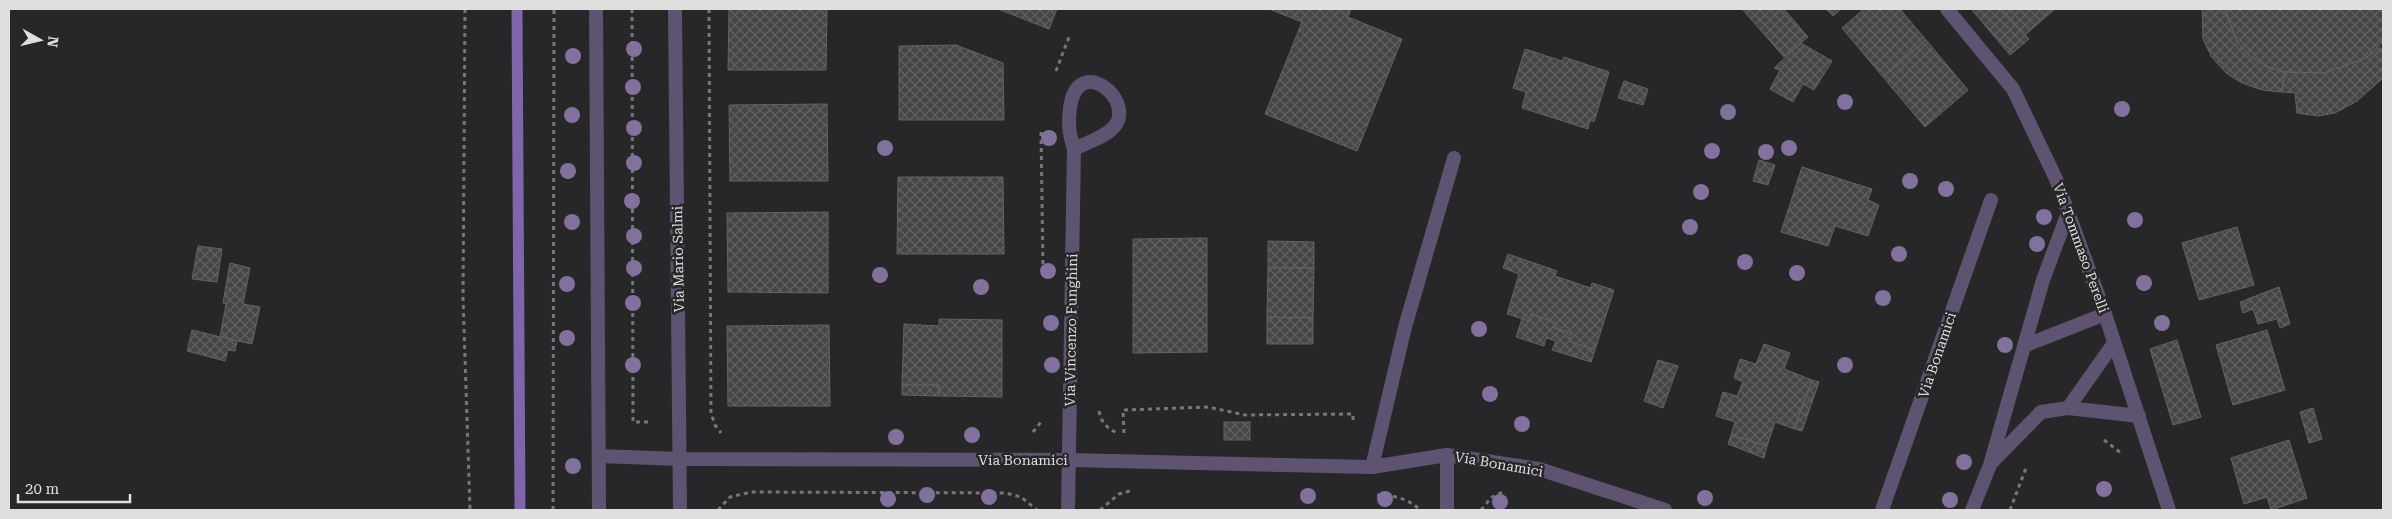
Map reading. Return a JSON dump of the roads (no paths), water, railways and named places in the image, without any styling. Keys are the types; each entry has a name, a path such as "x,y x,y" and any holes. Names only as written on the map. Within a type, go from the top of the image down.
{"street":[{"path":"596,9 599,510"},
{"name":"Via Mario Salmi","path":"675,9 680,510"},
{"name":"Via Tommaso Perelli","path":"1947,9 2013,88 2056,179 2105,314 2169,510"},
{"name":"Via Vincenzo Funghini","path":"1068,510 1074,149 1068,130 1071,96 1076,88 1083,83 1091,81 1098,83 1114,96 1119,106 1115,126 1108,133 1074,149"},
{"path":"1372,466 1405,328 1454,158"},
{"name":"Via Bonamici","path":"1882,510 1992,200"},
{"path":"1972,510 1990,465 2043,280 2068,213"},
{"path":"2024,346 2105,314"},
{"path":"2068,408 2114,344"},
{"path":"1990,465 2041,412 2068,408 2139,416"},
{"name":"Via Bonamici","path":"599,456 680,459 1069,460 1372,466 1447,455 1539,469 1665,510"},
{"name":"Via Bonamici","path":"1447,455 1447,510"}],"waterway":[{"path":"517,9 520,510"}]}
